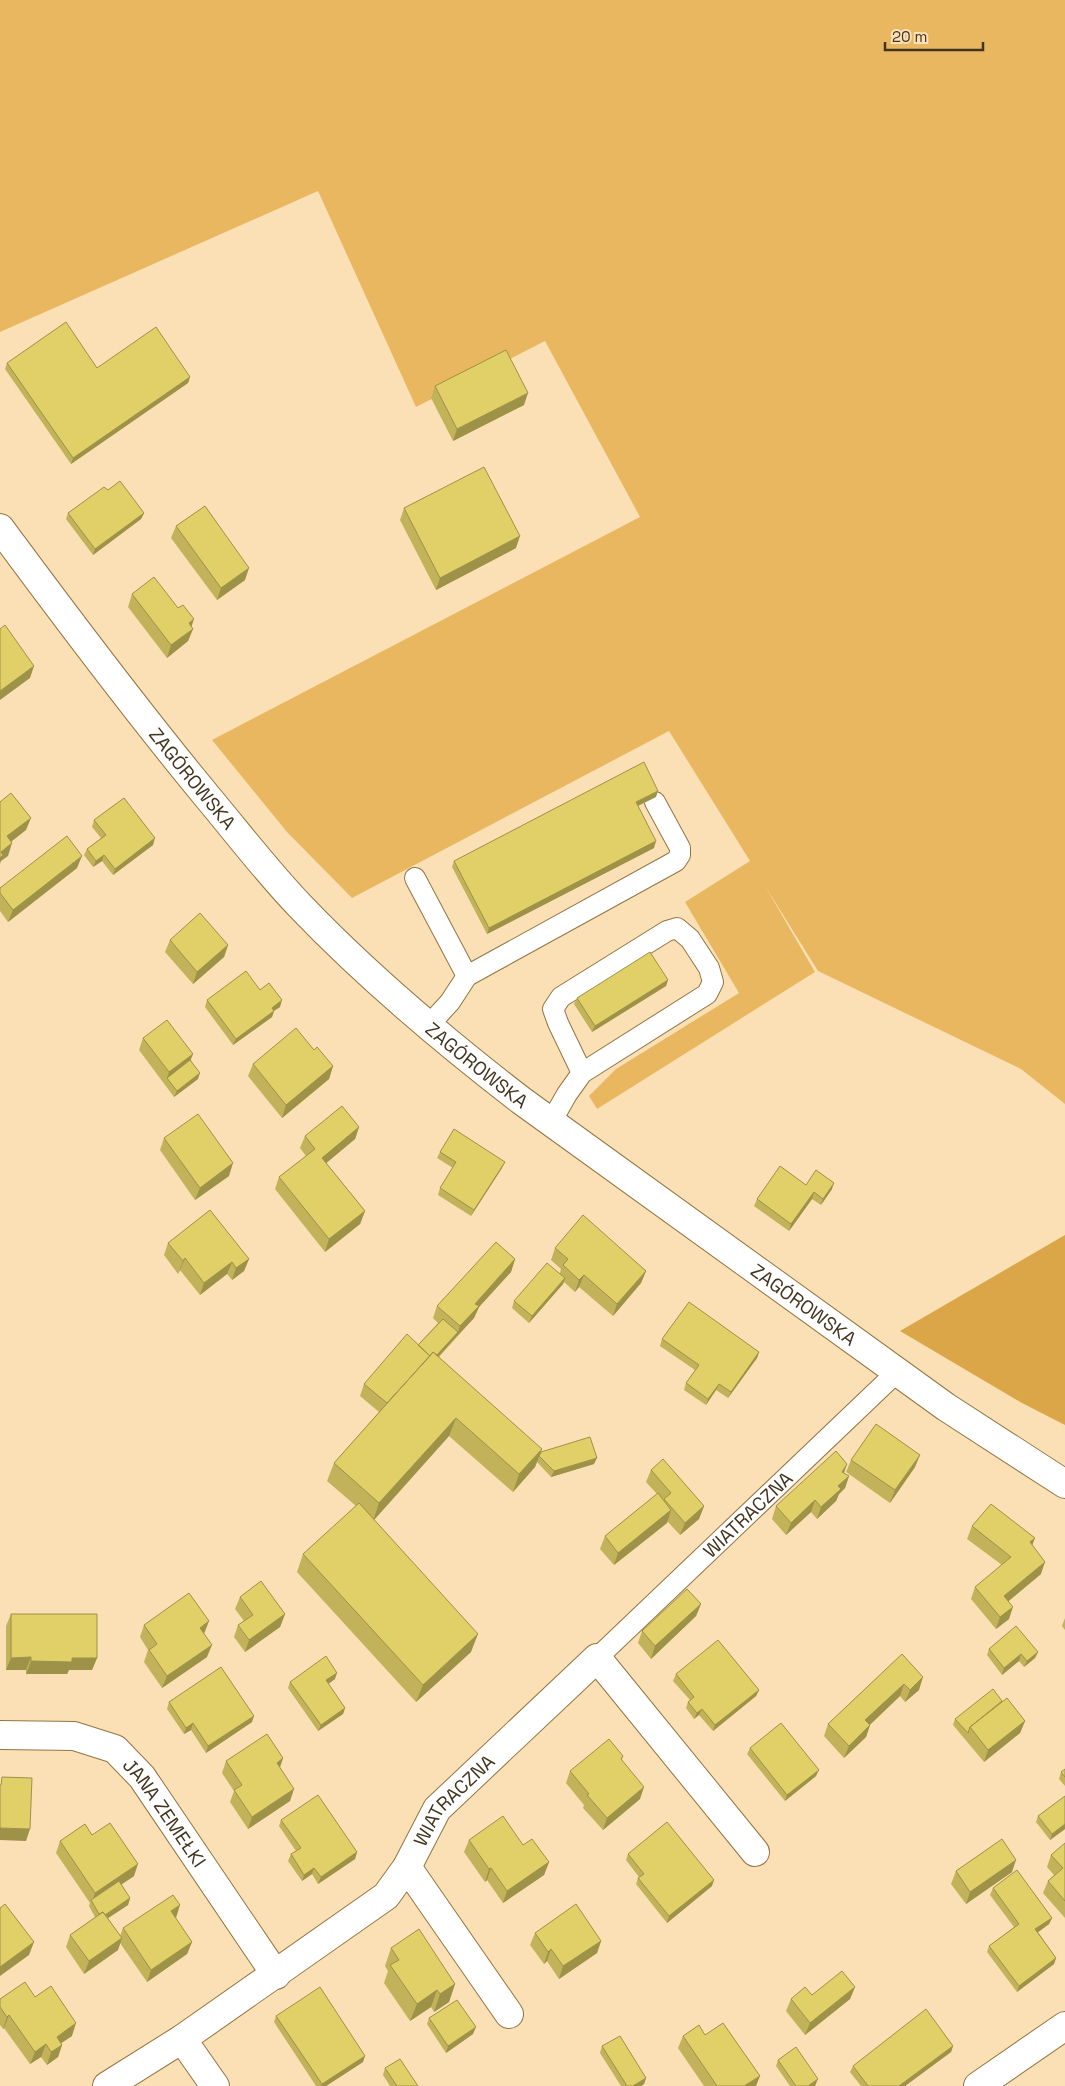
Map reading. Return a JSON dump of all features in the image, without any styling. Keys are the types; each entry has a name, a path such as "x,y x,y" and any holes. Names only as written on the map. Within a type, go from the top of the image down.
{"street":[{"name":"ZAGÓROWSKA","path":"0,528 95,657 243,840 300,906 363,968 428,1026 551,1122 954,1413 1065,1484"},
{"path":"597,1658 755,1852"},
{"name":"WIATRACZNA","path":"107,2086 182,2039 276,1975 386,1896 407,1867 437,1810 597,1658"},
{"name":"JANA ZEMEŁKI","path":"0,1735 74,1736 115,1749 142,1777 276,1975"},
{"name":"WIATRACZNA","path":"407,1867 509,2014"},
{"path":"978,2086 1065,2026"},
{"path":"182,2039 215,2086"}],"lane":[{"path":"428,1026 450,1002 467,976 676,860 680,855 680,848 655,802"},
{"path":"415,878 467,976"},
{"path":"551,1122 582,1073 707,994 712,982 709,968 690,939 678,928 667,930 560,997 553,1009 558,1024 582,1073"},
{"name":"WIATRACZNA","path":"597,1658 897,1372"}],"shaded area":[{"path":"0,0 1065,0 1065,1104 1021,1069 818,971 765,886 815,972 597,1109 589,1096 616,1069 739,993 685,902 750,861 669,731 352,898 287,832 212,740 640,517 545,341 416,407 318,191 0,332"},
{"path":"1065,1235 1065,1425 1022,1403 900,1331"}],"building":[{"path":"66,322 97,368 156,327 190,377 73,458 7,363"},
{"path":"506,350 528,393 457,429 435,386"},
{"path":"484,467 520,536 440,578 404,508"},
{"path":"120,481 144,513 95,549 68,513 104,487 108,490"},
{"path":"205,506 249,568 221,588 176,526"},
{"path":"154,577 178,608 183,605 194,619 189,623 193,629 171,645 132,594"},
{"path":"5,625 34,666 0,691 0,629"},
{"path":"644,762 658,791 636,802 656,841 489,928 454,861"},
{"path":"11,793 31,818 7,836 12,843 1,852 3,855 0,858 0,802"},
{"path":"124,798 155,838 115,869 104,855 96,861 87,849 106,835 94,820"},
{"path":"67,836 82,856 13,910 0,893 0,888"},
{"path":"200,913 228,945 197,972 170,940"},
{"path":"650,952 668,980 595,1026 577,998"},
{"path":"246,971 260,990 269,983 282,1000 272,1008 274,1011 236,1039 207,1000"},
{"path":"167,1020 193,1054 169,1072 143,1038"},
{"path":"296,1028 314,1050 317,1047 333,1066 286,1105 253,1064"},
{"path":"190,1060 200,1073 177,1091 167,1078"},
{"path":"342,1106 359,1127 322,1158 365,1211 329,1239 279,1177 315,1149 305,1136"},
{"path":"198,1114 233,1163 200,1188 164,1138"},
{"path":"454,1129 505,1162 474,1210 440,1188 456,1162 440,1152"},
{"path":"780,1166 806,1185 816,1170 834,1183 823,1199 814,1192 791,1224 757,1199"},
{"path":"210,1210 249,1259 236,1268 232,1262 204,1283 185,1258 183,1261 168,1243"},
{"path":"583,1215 646,1271 617,1304 584,1275 579,1280 563,1265 568,1259 555,1248"},
{"path":"496,1242 515,1259 475,1304 479,1306 460,1326 437,1306"},
{"path":"547,1263 565,1278 532,1316 514,1301"},
{"path":"689,1302 759,1352 731,1392 719,1384 708,1399 686,1383 699,1365 662,1339"},
{"path":"443,1319 458,1332 437,1355 433,1352 430,1356 418,1345"},
{"path":"407,1334 430,1356 387,1403 364,1384"},
{"path":"433,1352 542,1449 519,1474 456,1418 379,1503 334,1463"},
{"path":"876,1424 920,1455 895,1490 851,1460"},
{"path":"590,1437 597,1458 554,1471 539,1456 541,1452"},
{"path":"836,1451 847,1464 842,1472 849,1476 838,1486 841,1489 821,1507 815,1500 791,1523 776,1506"},
{"path":"663,1459 704,1506 685,1523 664,1499 671,1493 651,1470"},
{"path":"658,1493 671,1510 618,1553 605,1536"},
{"path":"359,1503 478,1634 423,1685 303,1554"},
{"path":"991,1504 1035,1538 1030,1542 1045,1562 1004,1596 1013,1607 1000,1617 975,1587 1011,1557 972,1526"},
{"path":"261,1581 285,1614 249,1640 238,1625 253,1615 240,1597"},
{"path":"687,1589 701,1604 655,1646 642,1631"},
{"path":"189,1593 209,1621 200,1628 212,1645 167,1676 149,1650 157,1644 144,1625"},
{"path":"11,1614 97,1614 97,1658 72,1658 72,1662 31,1661 31,1657 11,1658"},
{"path":"1016,1626 1038,1652 1027,1661 1021,1654 1004,1668 989,1649"},
{"path":"718,1640 759,1690 715,1725 702,1709 697,1713 688,1702 694,1697 676,1674"},
{"path":"902,1654 923,1677 910,1690 904,1684 865,1720 870,1725 849,1746 828,1724"},
{"path":"326,1656 337,1673 326,1680 345,1708 321,1725 290,1682"},
{"path":"221,1667 254,1716 208,1746 193,1723 186,1728 169,1702"},
{"path":"993,1689 1002,1701 970,1727 968,1733 955,1719"},
{"path":"1007,1698 1025,1721 988,1750 970,1727"},
{"path":"781,1723 819,1770 787,1795 750,1748"},
{"path":"267,1734 283,1758 277,1763 294,1789 252,1817 234,1790 242,1785 226,1761"},
{"path":"609,1739 623,1756 621,1759 644,1787 607,1818 570,1771"},
{"path":"1065,1769 1065,1777 1061,1772"},
{"path":"2,1777 32,1778 30,1829 0,1828 0,1785"},
{"path":"318,1795 357,1852 321,1877 314,1868 304,1875 291,1854 301,1848 281,1820"},
{"path":"1065,1796 1065,1824 1052,1834 1038,1816"},
{"path":"503,1816 523,1845 532,1839 549,1862 507,1891 469,1840"},
{"path":"667,1822 714,1880 669,1916 638,1878 644,1874 628,1854"},
{"path":"110,1823 138,1864 95,1893 60,1841 85,1824 92,1835"},
{"path":"1002,1839 1016,1860 970,1892 956,1871"},
{"path":"1065,1843 1065,1901 1048,1881 1063,1868 1051,1855"},
{"path":"1017,1870 1052,1918 1035,1929 1056,1958 1019,1986 989,1946 1019,1924 993,1888"},
{"path":"119,1881 130,1898 105,1915 103,1912 99,1914 91,1900"},
{"path":"173,1895 180,1905 171,1911 192,1942 151,1970 123,1928"},
{"path":"5,1904 34,1942 0,1967 0,1908"},
{"path":"576,1904 601,1941 563,1966 551,1949 548,1952 535,1933"},
{"path":"103,1912 122,1938 89,1961 70,1935"},
{"path":"419,1929 455,1984 440,1994 437,1990 417,2004 390,1965 399,1960 391,1948"},
{"path":"842,1971 855,1987 810,2023 791,1999 805,1987 812,1995"},
{"path":"25,1982 35,1997 51,1986 76,2023 57,2037 62,2045 51,2052 46,2044 35,2052 9,2015 7,2017 0,2007 0,1999"},
{"path":"320,1987 365,2056 322,2084 276,2016"},
{"path":"457,2000 476,2027 448,2046 429,2018"},
{"path":"926,2009 953,2046 899,2086 868,2086 853,2066"},
{"path":"723,2023 760,2076 744,2086 717,2086 683,2036 699,2025 705,2035"},
{"path":"620,2036 646,2078 633,2086 627,2086 602,2046"},
{"path":"796,2047 818,2079 808,2086 796,2086 778,2060"},
{"path":"400,2059 418,2086 397,2086 385,2068"}]}
